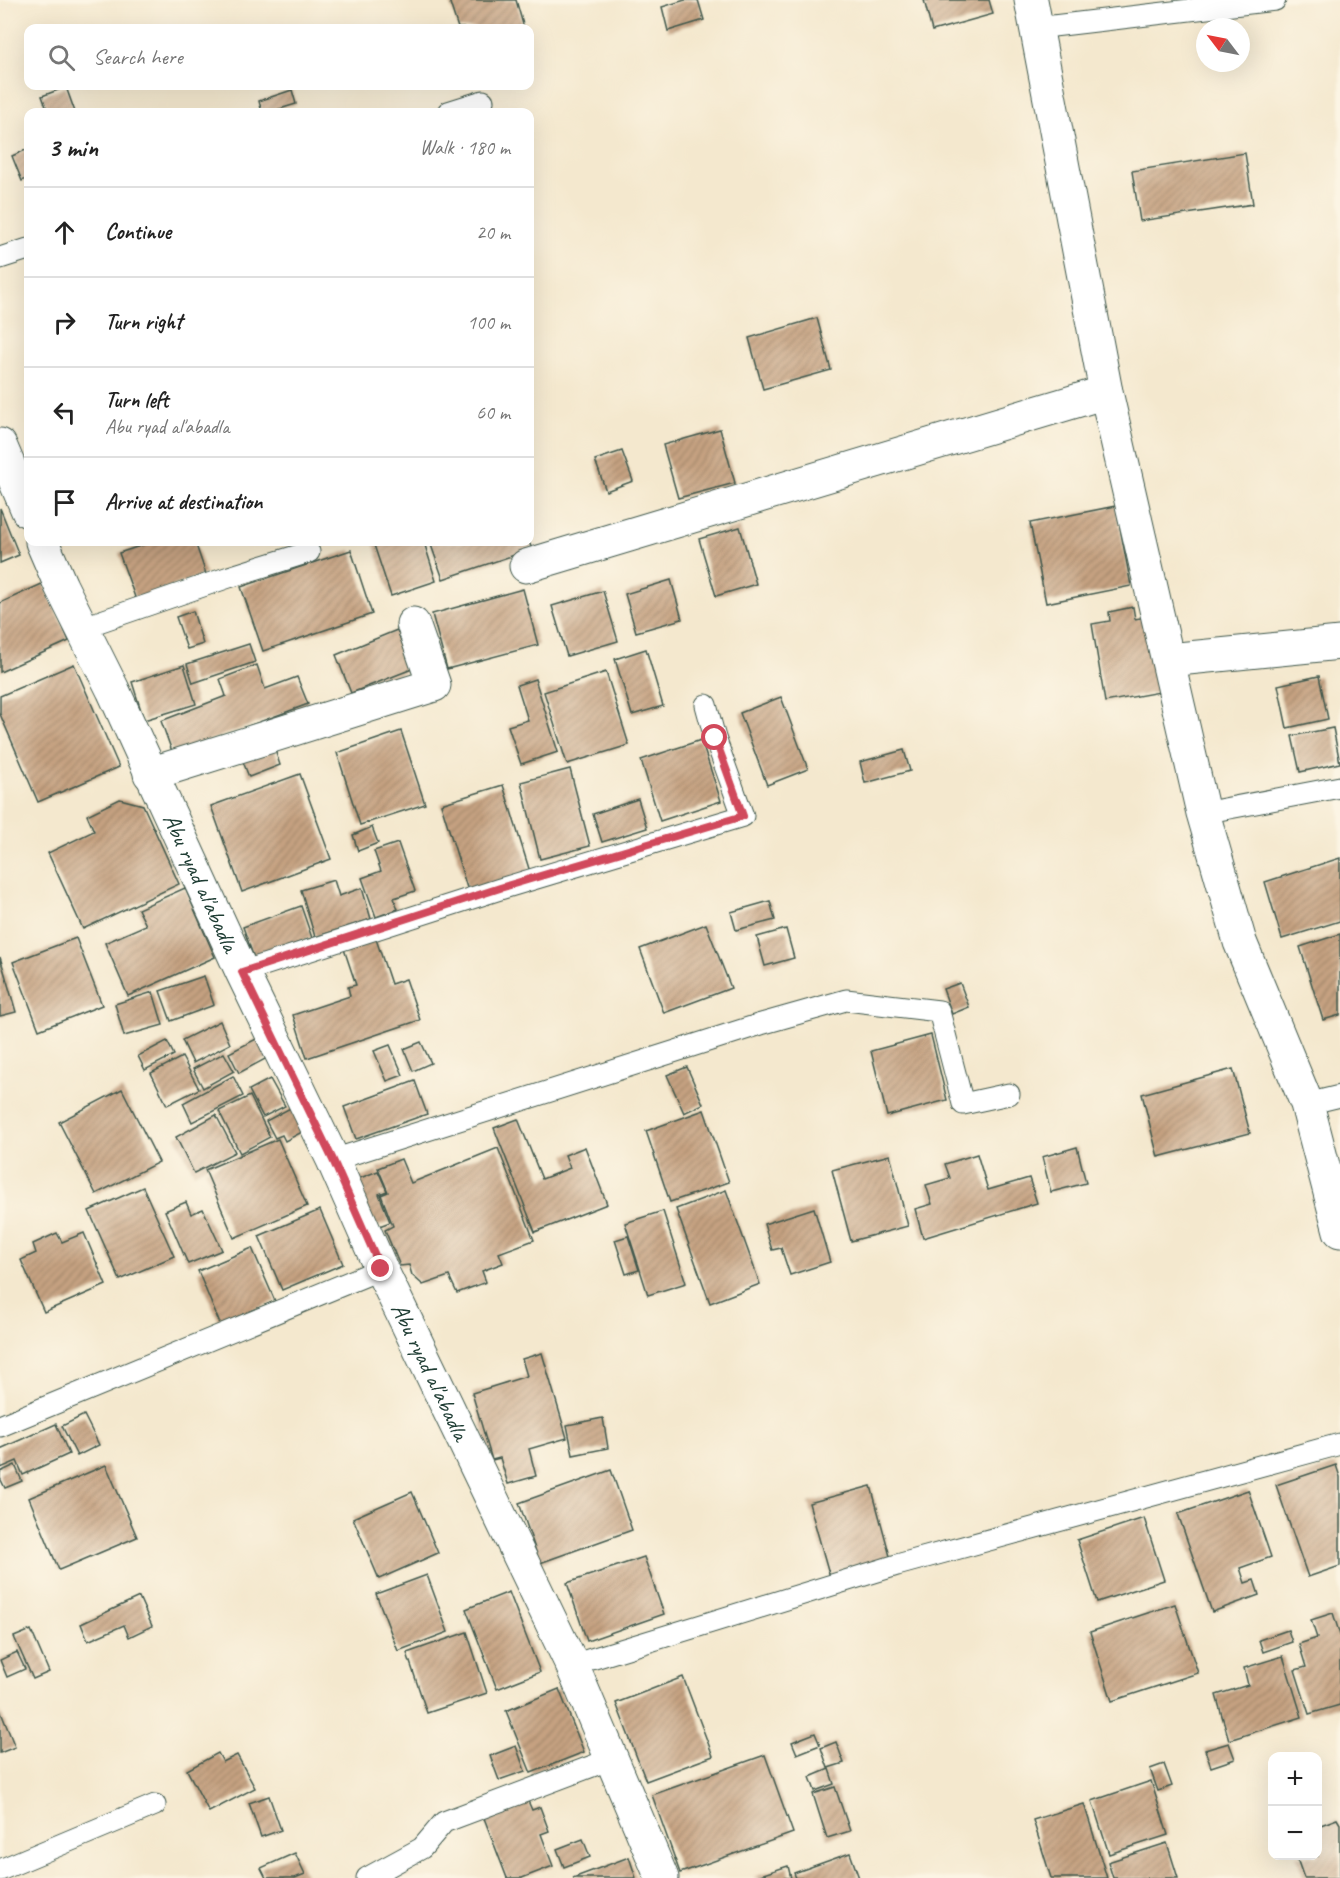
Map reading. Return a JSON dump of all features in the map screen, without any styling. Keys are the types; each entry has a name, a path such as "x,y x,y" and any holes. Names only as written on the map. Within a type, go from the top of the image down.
{"street":[{"path":"1034,14 1106,392 1203,813 1240,942 1308,1104 1340,1231"},
{"path":"526,566 1106,392"},
{"path":"0,444 24,501"},
{"name":"Abu ryad al'abadla","path":"44,546 81,628 113,690 242,972 333,1160 381,1269 572,1665 662,1878"},
{"path":"150,774 434,685 413,624"},
{"path":"1168,660 1340,643"}],"lane":[{"path":"1034,14 1275,0"},
{"path":"461,108 483,101"},
{"path":"0,258 24,250"},
{"path":"81,628 309,552"},
{"path":"242,972 500,888 743,816 715,738 706,705"},
{"path":"1203,813 1340,787"},
{"path":"333,1160 761,1023 846,1000 939,1011 963,1104 1009,1094"},
{"path":"1308,1104 1340,1095"},
{"path":"0,1426 381,1269"},
{"path":"572,1665 897,1565 1340,1444"},
{"path":"367,1878 422,1848 444,1822 611,1759"},
{"path":"0,1870 155,1805"}],"building":[{"path":"449,0 516,0 523,24 457,24"},
{"path":"685,0 698,0 704,20 668,31 662,7"},
{"path":"924,0 989,0 993,14 932,31"},
{"path":"58,90 67,90 74,108 46,108 42,96"},
{"path":"292,90 296,104 283,108 261,108 259,101"},
{"path":"24,151 24,180 22,181 12,156"},
{"path":"1245,153 1253,204 1140,221 1132,171"},
{"path":"817,318 831,370 763,389 749,338"},
{"path":"720,429 735,483 678,498 663,445"},
{"path":"622,451 633,481 606,491 595,460"},
{"path":"1116,506 1131,586 1046,603 1030,523"},
{"path":"0,508 19,555 0,563"},
{"path":"740,527 756,584 716,596 699,539"},
{"path":"140,546 196,546 206,574 136,600 119,553"},
{"path":"374,546 425,546 436,581 391,596"},
{"path":"431,546 531,546 532,549 443,579"},
{"path":"351,550 372,614 263,651 241,587"},
{"path":"671,580 682,619 636,632 625,594"},
{"path":"44,583 69,641 0,672 0,603"},
{"path":"523,589 538,645 447,669 432,614"},
{"path":"603,591 618,641 567,656 552,606"},
{"path":"1133,607 1135,619 1146,617 1160,692 1105,702 1092,624 1110,621 1109,612"},
{"path":"193,611 203,644 187,649 176,617"},
{"path":"397,630 412,669 351,693 336,655"},
{"path":"249,644 255,662 193,683 187,664"},
{"path":"646,649 663,706 632,715 615,659"},
{"path":"74,664 119,767 38,802 0,714 0,696"},
{"path":"184,665 196,704 144,720 132,682"},
{"path":"257,665 265,689 297,677 308,704 173,754 161,721 226,696 220,679"},
{"path":"606,672 629,745 567,764 544,692"},
{"path":"1319,676 1328,719 1287,728 1278,685"},
{"path":"535,679 558,752 521,764 508,726 528,720 517,685"},
{"path":"781,697 808,769 767,785 740,713"},
{"path":"1333,728 1340,763 1300,772 1292,736"},
{"path":"401,731 425,804 360,825 337,753"},
{"path":"701,740 721,801 660,821 641,760"},
{"path":"274,747 280,765 249,777 242,759"},
{"path":"904,750 910,771 865,783 860,762"},
{"path":"570,769 590,846 540,859 521,782"},
{"path":"300,774 331,859 242,892 211,806"},
{"path":"503,785 530,872 468,891 441,804"},
{"path":"120,799 143,805 179,884 83,929 48,853 94,831 87,815"},
{"path":"638,799 647,828 602,842 593,814"},
{"path":"372,827 378,843 358,851 353,835"},
{"path":"398,843 415,891 394,898 398,909 376,917 362,878 381,871 374,851"},
{"path":"1340,858 1340,921 1282,939 1265,882"},
{"path":"334,880 339,896 362,888 371,919 315,937 301,890"},
{"path":"185,888 215,957 128,996 105,943 146,925 138,909"},
{"path":"770,901 775,920 736,930 731,912"},
{"path":"301,906 312,938 254,958 243,927"},
{"path":"706,924 731,988 664,1013 640,949"},
{"path":"786,929 794,958 765,966 757,937"},
{"path":"1340,934 1340,1015 1323,1020 1300,947"},
{"path":"375,936 391,984 406,979 420,1020 307,1058 293,1015 350,996 348,987 356,985 343,946"},
{"path":"76,938 102,1005 39,1030 13,962"},
{"path":"0,957 16,1012 0,1016"},
{"path":"204,976 214,1005 171,1021 160,991"},
{"path":"960,983 969,1007 952,1014 943,989"},
{"path":"153,992 163,1025 124,1036 115,1004"},
{"path":"220,1021 230,1044 193,1063 182,1040"},
{"path":"931,1035 947,1100 887,1116 871,1051"},
{"path":"260,1037 269,1057 239,1073 229,1053"},
{"path":"167,1041 174,1055 145,1070 138,1056"},
{"path":"421,1042 431,1063 413,1071 404,1049"},
{"path":"390,1045 403,1075 387,1081 374,1051"},
{"path":"224,1053 234,1071 203,1088 193,1069"},
{"path":"182,1057 199,1089 167,1105 151,1073"},
{"path":"687,1067 703,1104 684,1113 667,1075"},
{"path":"1233,1069 1250,1133 1158,1157 1142,1094"},
{"path":"233,1076 243,1096 192,1122 183,1103"},
{"path":"270,1079 285,1106 263,1117 249,1090"},
{"path":"415,1081 427,1114 356,1139 344,1107"},
{"path":"122,1089 159,1162 96,1194 59,1122"},
{"path":"250,1096 270,1137 240,1153 219,1111"},
{"path":"294,1106 306,1130 285,1141 282,1135 275,1138 266,1121"},
{"path":"704,1110 729,1182 670,1202 646,1131"},
{"path":"216,1115 235,1152 194,1173 176,1137"},
{"path":"518,1119 542,1179 570,1168 565,1155 585,1147 607,1204 535,1232 494,1128"},
{"path":"278,1139 307,1206 234,1238 205,1170"},
{"path":"1077,1147 1086,1183 1051,1192 1042,1157"},
{"path":"498,1148 534,1240 499,1253 503,1263 482,1271 486,1282 457,1293 449,1276 423,1285 412,1275 409,1265 400,1266 385,1230 393,1226 381,1195 388,1192 378,1168 401,1159 411,1183"},
{"path":"977,1154 988,1190 1029,1178 1037,1203 923,1238 915,1209 932,1204 926,1185 950,1178 945,1164"},
{"path":"890,1155 908,1226 851,1241 832,1170"},
{"path":"378,1171 387,1191 379,1194 390,1222 374,1228 355,1180"},
{"path":"143,1187 174,1256 120,1280 89,1211"},
{"path":"726,1190 760,1284 710,1303 676,1209"},
{"path":"186,1202 191,1214 203,1209 222,1250 188,1264 165,1211"},
{"path":"814,1208 830,1262 790,1275 781,1248 772,1250 764,1224"},
{"path":"320,1210 343,1264 282,1290 259,1236"},
{"path":"663,1211 686,1283 648,1295 625,1223"},
{"path":"57,1233 62,1242 84,1233 106,1285 44,1312 21,1260 36,1253 33,1244"},
{"path":"628,1236 639,1270 626,1274 615,1240"},
{"path":"252,1248 275,1301 220,1324 198,1271"},
{"path":"542,1353 567,1438 529,1449 536,1476 508,1484 500,1458 492,1460 472,1393 527,1376 522,1359"},
{"path":"84,1415 99,1445 77,1456 62,1426"},
{"path":"603,1418 608,1448 573,1455 567,1425"},
{"path":"56,1424 69,1454 23,1475 17,1461 1,1468 0,1449"},
{"path":"15,1465 22,1481 5,1488 0,1472"},
{"path":"106,1465 137,1537 59,1570 29,1498"},
{"path":"1336,1465 1340,1477 1340,1566 1308,1577 1276,1485"},
{"path":"611,1470 632,1530 540,1563 519,1503"},
{"path":"871,1486 891,1560 830,1577 809,1503"},
{"path":"1248,1490 1271,1557 1240,1568 1245,1583 1254,1580 1259,1595 1212,1612 1178,1514"},
{"path":"412,1492 438,1553 379,1579 353,1518"},
{"path":"1144,1518 1164,1580 1097,1602 1077,1540"},
{"path":"644,1557 664,1614 587,1641 567,1583"},
{"path":"427,1575 448,1632 398,1651 376,1594"},
{"path":"509,1592 540,1672 497,1689 466,1609"},
{"path":"139,1597 152,1626 129,1637 124,1625 88,1641 81,1624"},
{"path":"1175,1604 1198,1673 1112,1701 1090,1632"},
{"path":"1333,1613 1340,1635 1340,1705 1309,1714 1295,1670 1306,1667 1299,1644 1317,1638 1311,1620"},
{"path":"31,1630 49,1672 33,1679 14,1637"},
{"path":"1288,1630 1292,1642 1263,1652 1259,1640"},
{"path":"467,1632 487,1693 427,1713 407,1653"},
{"path":"17,1652 25,1669 7,1677 0,1660"},
{"path":"1283,1656 1302,1717 1229,1740 1216,1695 1248,1685 1244,1668"},
{"path":"683,1677 713,1756 646,1781 616,1703"},
{"path":"559,1689 584,1752 531,1773 506,1711"},
{"path":"0,1710 15,1747 0,1753"},
{"path":"815,1733 820,1745 797,1754 792,1742"},
{"path":"836,1742 844,1763 828,1768 821,1748"},
{"path":"1229,1743 1235,1759 1211,1767 1205,1750"},
{"path":"516,1746 525,1771 499,1780 490,1756"},
{"path":"218,1753 223,1762 237,1755 255,1788 209,1812 187,1770"},
{"path":"765,1755 793,1833 680,1873 652,1795"},
{"path":"1164,1764 1172,1786 1158,1791 1150,1769"},
{"path":"829,1769 834,1784 815,1791 810,1777"},
{"path":"1151,1781 1168,1835 1109,1854 1092,1801"},
{"path":"835,1787 850,1831 827,1838 813,1794"},
{"path":"269,1796 281,1830 261,1837 249,1803"},
{"path":"528,1801 532,1810 540,1807 549,1831 541,1834 553,1866 522,1878 507,1878 484,1818"},
{"path":"1084,1804 1107,1878 1051,1878 1033,1820"},
{"path":"1337,1819 1340,1824 1340,1878 1304,1878 1297,1860 1322,1860 1322,1825"},
{"path":"583,1839 590,1857 564,1867 557,1849"},
{"path":"1167,1843 1178,1878 1113,1878 1108,1862"},
{"path":"295,1853 305,1874 295,1878 266,1878 261,1868"},
{"path":"850,1853 859,1878 796,1878 794,1873"},
{"path":"629,1857 636,1878 573,1878"},
{"path":"788,1866 791,1878 751,1878"}],"route":[{"path":"381,1269 333,1160 242,972 500,888 743,816 715,738"}]}
